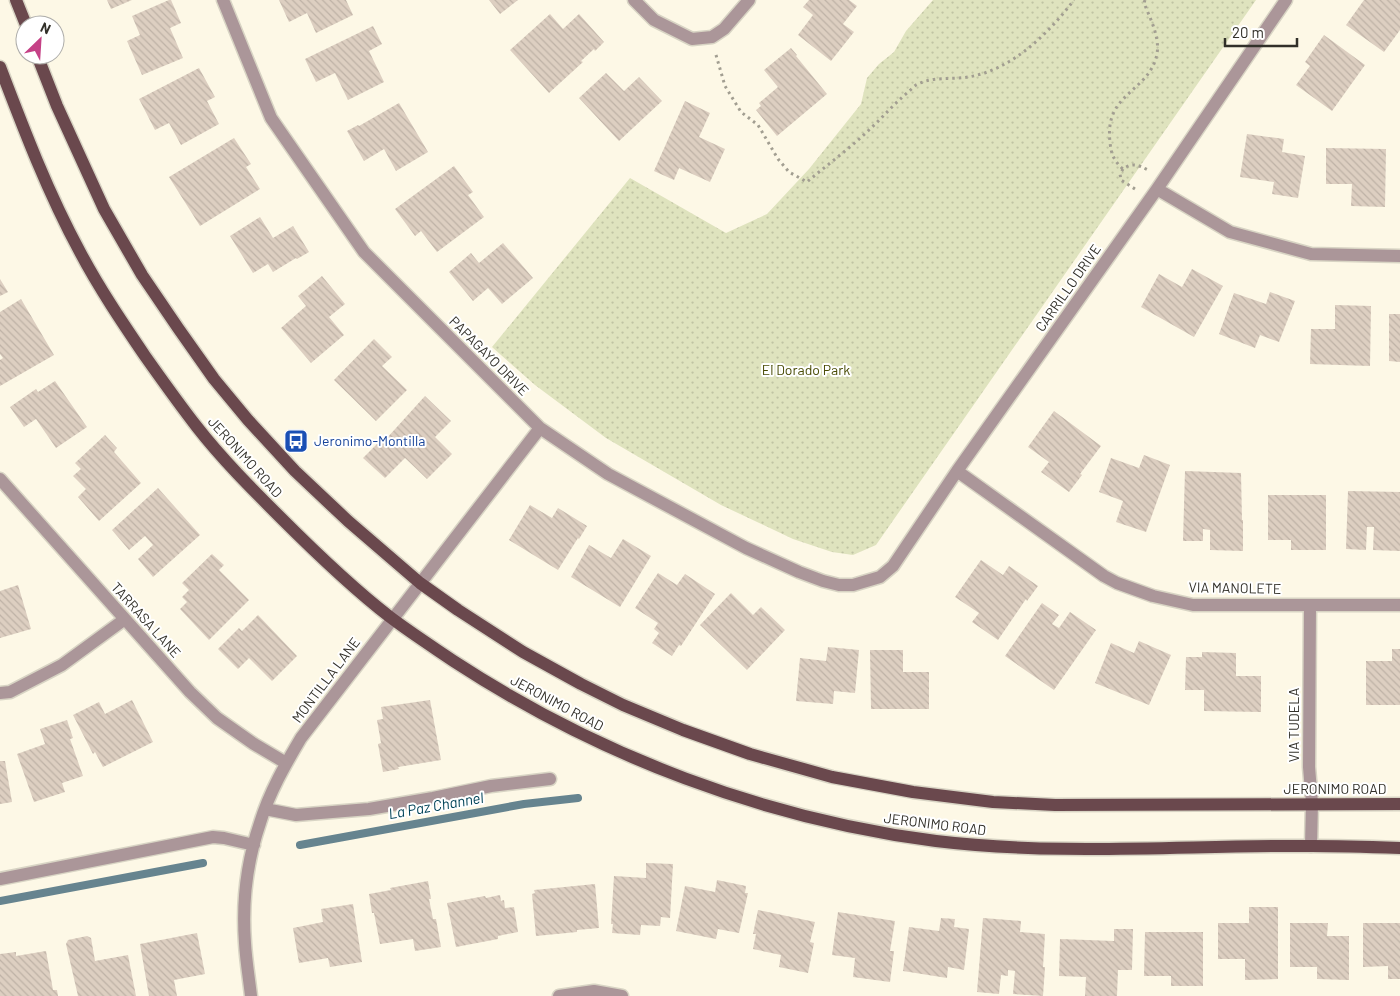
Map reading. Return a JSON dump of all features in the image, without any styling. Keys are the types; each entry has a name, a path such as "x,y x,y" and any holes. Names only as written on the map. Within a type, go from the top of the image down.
{"main road":[{"path":"16,0 22,15"},
{"name":"JERONIMO ROAD","path":"41,65 57,106 104,209 142,275 214,379 248,420 296,471 348,521 420,583 523,652 581,684 623,705 683,730 750,754 832,776 913,792 1002,802 1055,805 1400,804"},
{"name":"JERONIMO ROAD","path":"0,67 36,161 80,253 121,320 198,429 237,473 297,535 354,588 393,619 484,680 525,704 618,751 691,781 789,811 872,830 935,840 991,846 1126,850 1311,846 1400,848"}],"street":[{"name":"PAPAGAYO DRIVE","path":"223,0 271,118 364,252 540,428 608,474 746,548 823,581 840,585 853,585 865,582"},
{"path":"634,0 654,20 692,39 712,37 724,29 749,0"},
{"name":"CARRILLO DRIVE","path":"865,582 880,577 893,566 957,471 1150,200 1286,0"},
{"path":"1161,184 1230,232 1311,254 1400,256"},
{"name":"MONTILLA LANE","path":"250,996 245,942 245,900 250,860 265,809 286,763 301,738 540,428"},
{"name":"VIA MANOLETE","path":"957,471 1104,576 1116,583 1153,596 1193,605 1400,605"},
{"name":"TARRASA LANE","path":"0,479 190,692 217,718 254,744 286,763"},
{"name":"VIA TUDELA","path":"1310,605 1309,767 1312,803 1311,846"},
{"path":"0,693 10,692 62,665 125,619"},
{"path":"265,809 296,815 369,809 491,786 550,779"},
{"path":"0,879 213,837 254,845"},
{"path":"560,996 594,991 622,996"}],"path":[{"path":"720,71 725,86 741,112 758,125 778,159 789,172 806,182 867,132 898,100 916,85 934,79 968,77 989,71 1012,60 1060,19 1074,0"},
{"path":"1123,169 1115,162 1110,147 1109,134 1112,117 1117,105 1144,79 1154,64 1157,54 1158,44 1144,3 1145,0"},
{"path":"1150,200 1120,180 1120,174 1123,169 1132,164 1137,164 1161,184"}],"green space":[{"name":"El Dorado Park","path":"933,0 1256,0 876,545 853,555 832,552 793,539 721,505 606,438 535,385 492,347 630,178 726,233 767,214 809,169 861,104 867,78 879,64 894,52 906,31"}],"building":[{"path":"107,0 132,0 111,9"},
{"path":"171,0 181,23 170,28 183,58 142,75 127,41 140,35 132,16"},
{"path":"279,0 346,0 353,15 316,33 307,13 289,22"},
{"path":"489,0 518,0 500,14"},
{"path":"809,0 849,0 857,6 843,24 854,32 831,61 798,35 813,15 803,7"},
{"path":"1364,0 1400,0 1400,30 1384,52 1346,25"},
{"path":"550,14 563,29 579,14 604,42 581,61 583,62 549,93 510,50"},
{"path":"373,26 382,44 369,51 384,82 348,100 335,73 316,82 305,59"},
{"path":"1324,35 1365,65 1332,111 1296,85 1310,66 1305,62"},
{"path":"791,48 827,94 777,136 756,110 761,106 759,103 778,87 764,70"},
{"path":"199,68 215,97 207,101 219,124 181,145 169,123 155,130 139,99"},
{"path":"606,73 624,91 639,77 662,101 619,141 579,98"},
{"path":"685,101 710,113 699,137 725,149 710,182 679,168 674,180 654,171"},
{"path":"399,103 428,152 396,171 384,149 364,161 347,131"},
{"path":"1247,134 1284,139 1282,152 1305,156 1298,198 1272,194 1274,182 1240,177"},
{"path":"234,138 251,164 246,167 260,189 200,226 169,177"},
{"path":"1326,148 1386,149 1385,207 1351,206 1352,184 1326,184"},
{"path":"454,166 473,192 468,195 484,217 437,252 421,231 415,236 395,209"},
{"path":"260,217 273,238 293,226 309,252 273,272 268,264 253,273 230,236"},
{"path":"503,243 533,278 502,304 488,288 473,301 449,272 471,253 479,263"},
{"path":"1192,269 1223,286 1194,337 1141,307 1159,274 1182,287"},
{"path":"322,276 345,304 329,317 344,335 311,363 281,328 306,306 298,296"},
{"path":"0,279 8,292 0,296"},
{"path":"1270,292 1295,301 1279,342 1260,335 1255,348 1219,334 1234,293 1266,304"},
{"path":"21,299 54,355 0,386 0,360 3,358 0,354 0,312"},
{"path":"1335,305 1371,306 1370,366 1310,364 1311,329 1335,329"},
{"path":"1389,314 1400,314 1400,362 1389,361"},
{"path":"374,339 392,357 382,366 407,390 376,421 334,380"},
{"path":"55,381 87,427 56,448 36,419 24,427 10,407 36,389 38,392"},
{"path":"425,396 451,421 435,437 452,454 427,479 405,458 385,478 363,458 384,437 386,439"},
{"path":"1054,411 1101,446 1069,492 1041,472 1049,462 1028,447"},
{"path":"105,435 117,448 114,452 141,483 99,521 78,497 86,489 73,476 81,469 75,463"},
{"path":"1144,455 1170,465 1146,532 1116,522 1123,501 1099,492 1111,458 1139,468"},
{"path":"1185,471 1241,473 1243,551 1210,550 1210,530 1203,529 1203,541 1183,541"},
{"path":"158,488 200,535 153,577 138,559 153,545 145,536 129,550 112,530"},
{"path":"1348,491 1400,492 1400,551 1373,550 1374,527 1367,527 1366,550 1346,549"},
{"path":"1268,495 1326,495 1326,550 1291,550 1291,540 1268,540"},
{"path":"530,505 552,518 558,508 587,526 558,570 509,540"},
{"path":"623,539 651,556 620,607 571,577 589,545 611,558"},
{"path":"212,554 224,565 219,570 249,600 209,640 180,609 187,602 182,597 189,590 182,583"},
{"path":"981,560 1003,575 1009,566 1038,586 1027,601 1026,599 998,640 972,622 979,613 955,597"},
{"path":"658,573 677,585 685,574 715,594 681,646 679,645 672,656 652,643 659,633 654,629 658,623 635,608"},
{"path":"18,585 31,629 0,638 0,591"},
{"path":"731,593 753,615 761,607 785,630 747,670 700,625"},
{"path":"1042,603 1059,615 1052,624 1059,628 1070,612 1096,630 1054,690 1005,656"},
{"path":"258,615 297,656 272,681 249,658 238,669 218,649 239,628 242,631"},
{"path":"1139,641 1171,655 1149,705 1095,683 1111,643 1134,653"},
{"path":"828,647 859,650 855,693 834,691 833,704 796,701 800,658 826,661"},
{"path":"1392,649 1400,649 1400,705 1366,705 1366,661 1392,661"},
{"path":"870,650 903,650 903,672 929,672 929,709 871,709"},
{"path":"1202,652 1236,653 1236,676 1261,676 1261,712 1204,711 1204,690 1185,690 1186,657 1202,657"},
{"path":"132,700 153,742 103,767 95,752 93,754 73,715 99,702 105,714"},
{"path":"430,700 441,760 398,767 399,769 383,772 378,744 381,743 377,720 383,719 381,707"},
{"path":"67,720 73,738 70,739 83,776 62,783 65,792 34,802 17,754 45,744 40,729"},
{"path":"0,761 5,761 12,802 0,804"},
{"path":"646,863 673,864 670,918 661,917 660,926 641,925 640,935 612,933 614,876 646,878"},
{"path":"717,880 746,886 745,893 748,893 739,933 718,929 716,939 676,931 685,886 715,892"},
{"path":"428,881 431,899 429,899 433,919 436,919 441,947 415,951 413,939 380,944 369,894"},
{"path":"595,884 599,928 536,936 532,894 535,893 534,890"},
{"path":"500,895 501,901 504,900 505,908 514,907 518,932 498,936 498,939 456,947 447,903"},
{"path":"353,904 362,962 330,967 328,958 299,963 293,928 323,922 321,909"},
{"path":"1249,907 1278,907 1278,979 1245,980 1245,959 1218,959 1218,923 1249,923"},
{"path":"758,910 815,922 810,942 814,943 808,973 779,967 781,955 753,949 756,934 753,934"},
{"path":"838,912 895,921 890,951 894,951 890,982 853,977 855,958 832,955"},
{"path":"941,918 955,919 954,927 969,929 964,970 948,967 947,978 903,971 909,927 939,931"},
{"path":"983,918 1021,921 1020,932 1045,934 1043,996 1013,994 1015,971 1008,970 1008,976 1001,975 999,994 977,992"},
{"path":"1290,923 1328,923 1327,936 1349,936 1349,980 1317,979 1317,967 1290,967"},
{"path":"1363,923 1400,923 1400,979 1388,979 1388,966 1363,967"},
{"path":"1114,929 1133,929 1132,970 1118,970 1117,996 1085,996 1086,977 1059,976 1060,939 1114,941"},
{"path":"1145,932 1203,932 1203,986 1171,986 1171,976 1144,976"},
{"path":"197,933 205,974 174,980 177,996 149,996 140,944"},
{"path":"87,936 91,938 95,961 128,955 136,996 78,996 66,944 68,940"},
{"path":"46,951 53,990 57,990 58,996 0,996 0,954 16,952 16,956"}],"waterway":[{"name":"La Paz Channel","path":"300,845 524,804 578,798"},
{"name":"La Paz Channel","path":"0,901 203,863"}],"place":[{"name":"Jeronimo-Montilla","path":"296,441"}]}
